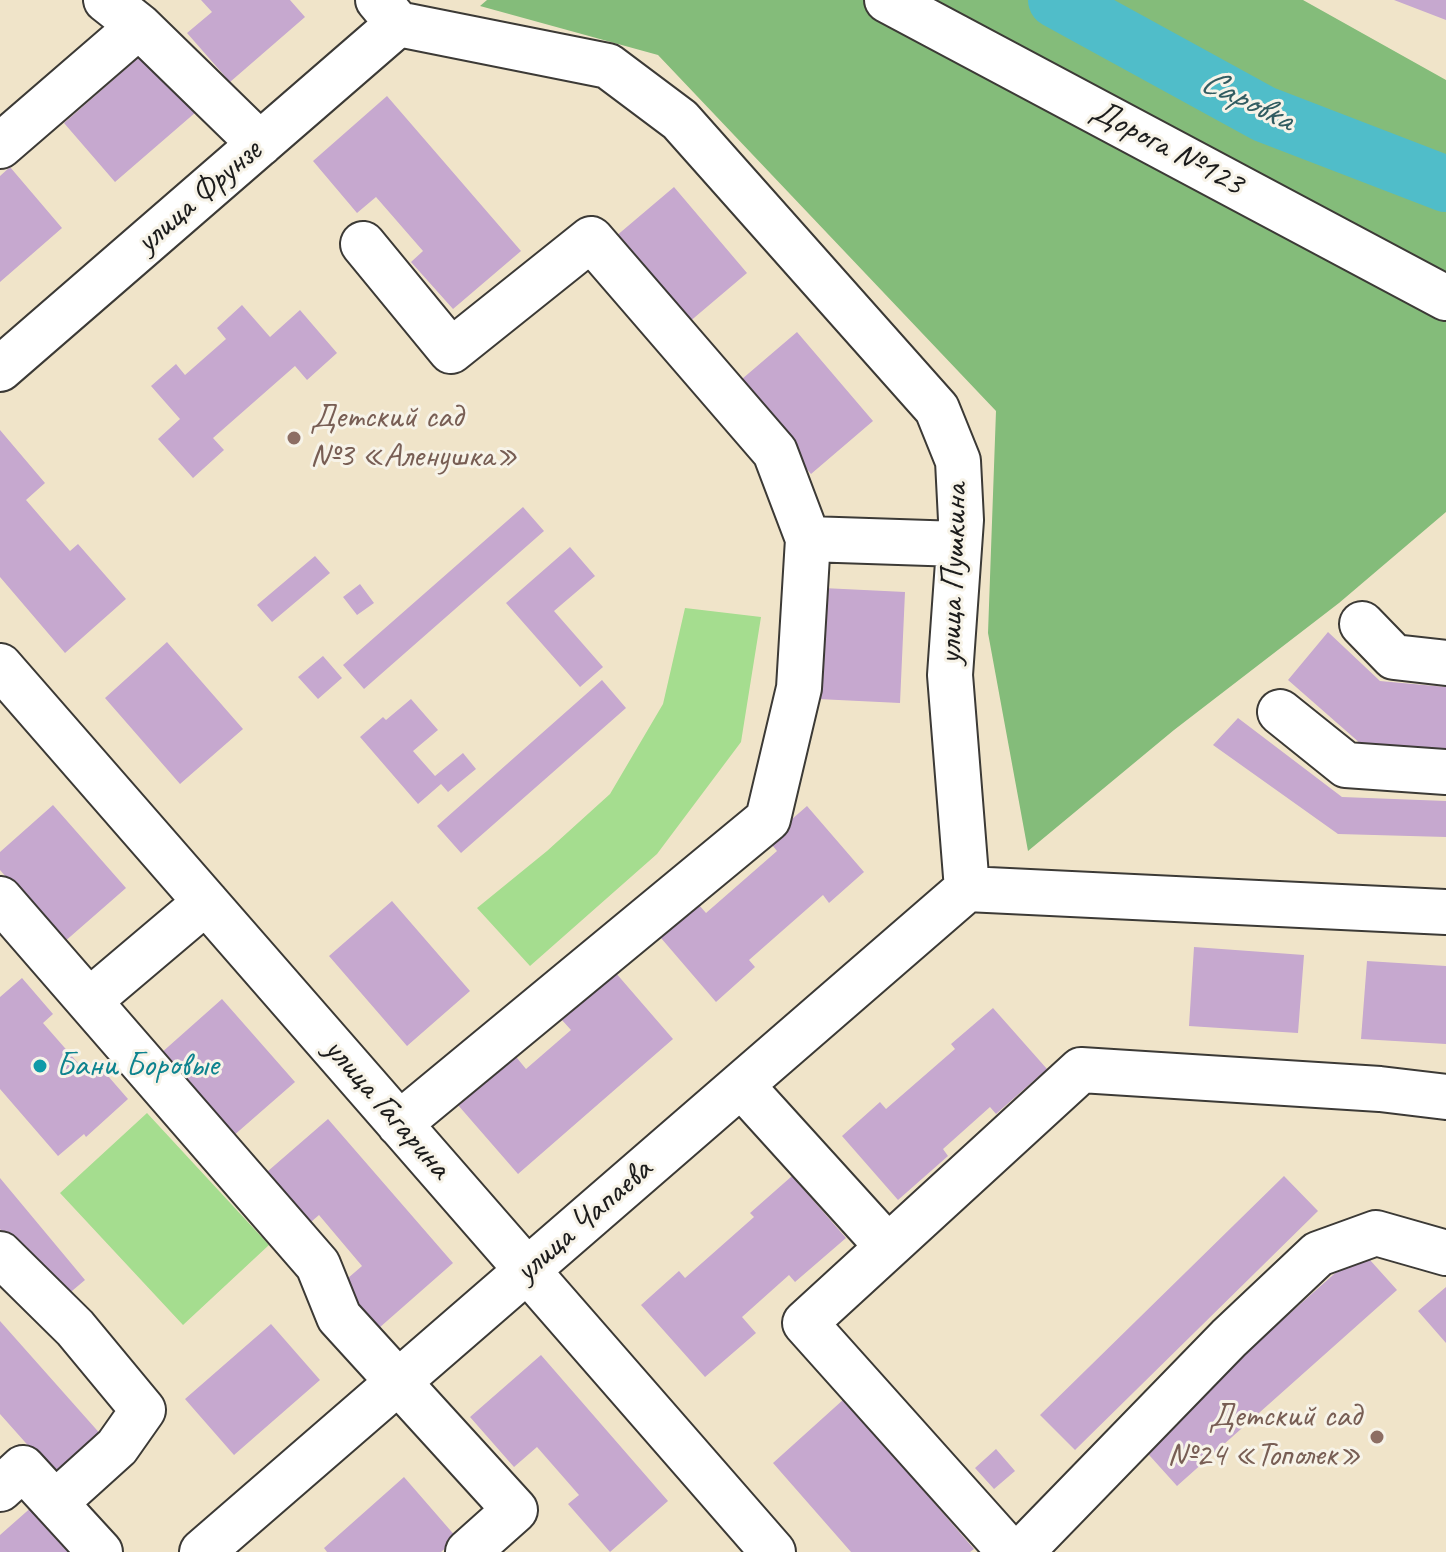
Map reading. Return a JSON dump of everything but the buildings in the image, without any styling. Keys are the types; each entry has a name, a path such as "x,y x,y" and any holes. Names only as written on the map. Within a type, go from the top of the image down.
{"street":[{"name":"Дорога №123","path":"887,0 1446,298"},
{"name":"улица Фрунзе","path":"0,369 260,144 388,12"},
{"name":"улица Пушкина","path":"388,12 608,66 680,120 937,409 958,461 961,520 950,675 967,889"},
{"path":"0,146 123,13 260,144"},
{"path":"363,244 451,351 591,239 775,452 808,539 799,688 768,819 399,1124"},
{"path":"1378,260 1446,278"},
{"path":"808,539 959,544"},
{"path":"1362,624 1394,657 1446,663"},
{"name":"улица Гагарина","path":"0,666 773,1552"},
{"path":"1280,712 1346,765 1446,772"},
{"path":"967,889 1446,912"},
{"name":"улица Чапаева","path":"202,1552 967,889"},
{"path":"0,899 318,1265 339,1317 515,1510 468,1552"},
{"path":"89,1001 206,902"},
{"path":"1010,1552 805,1323 1081,1070 1380,1089 1446,1097"},
{"path":"741,1085 888,1247"},
{"path":"1021,1552 1229,1338 1318,1254 1376,1233 1446,1253"},
{"path":"0,1254 75,1328 143,1410 117,1447 55,1503"},
{"path":"0,1489 23,1468 100,1552"}],"green space":[{"path":"487,0 1303,0 1446,80 1446,512 1339,603 1174,730 1028,851 988,633 996,411 658,55 480,6"},
{"path":"685,608 761,617 741,742 657,854 530,966 477,908 610,794 663,704"},
{"path":"147,1113 269,1245 183,1325 60,1193"}],"waterway":[{"name":"Саровка","path":"1056,0 1264,114 1446,184"}],"place":[{"name":"Детский сад №3 «Аленушка»","path":"294,438"},
{"name":"Бани Боровые","path":"40,1066"},
{"name":"Детский сад №24 «Тополек»","path":"1377,1437"}]}
